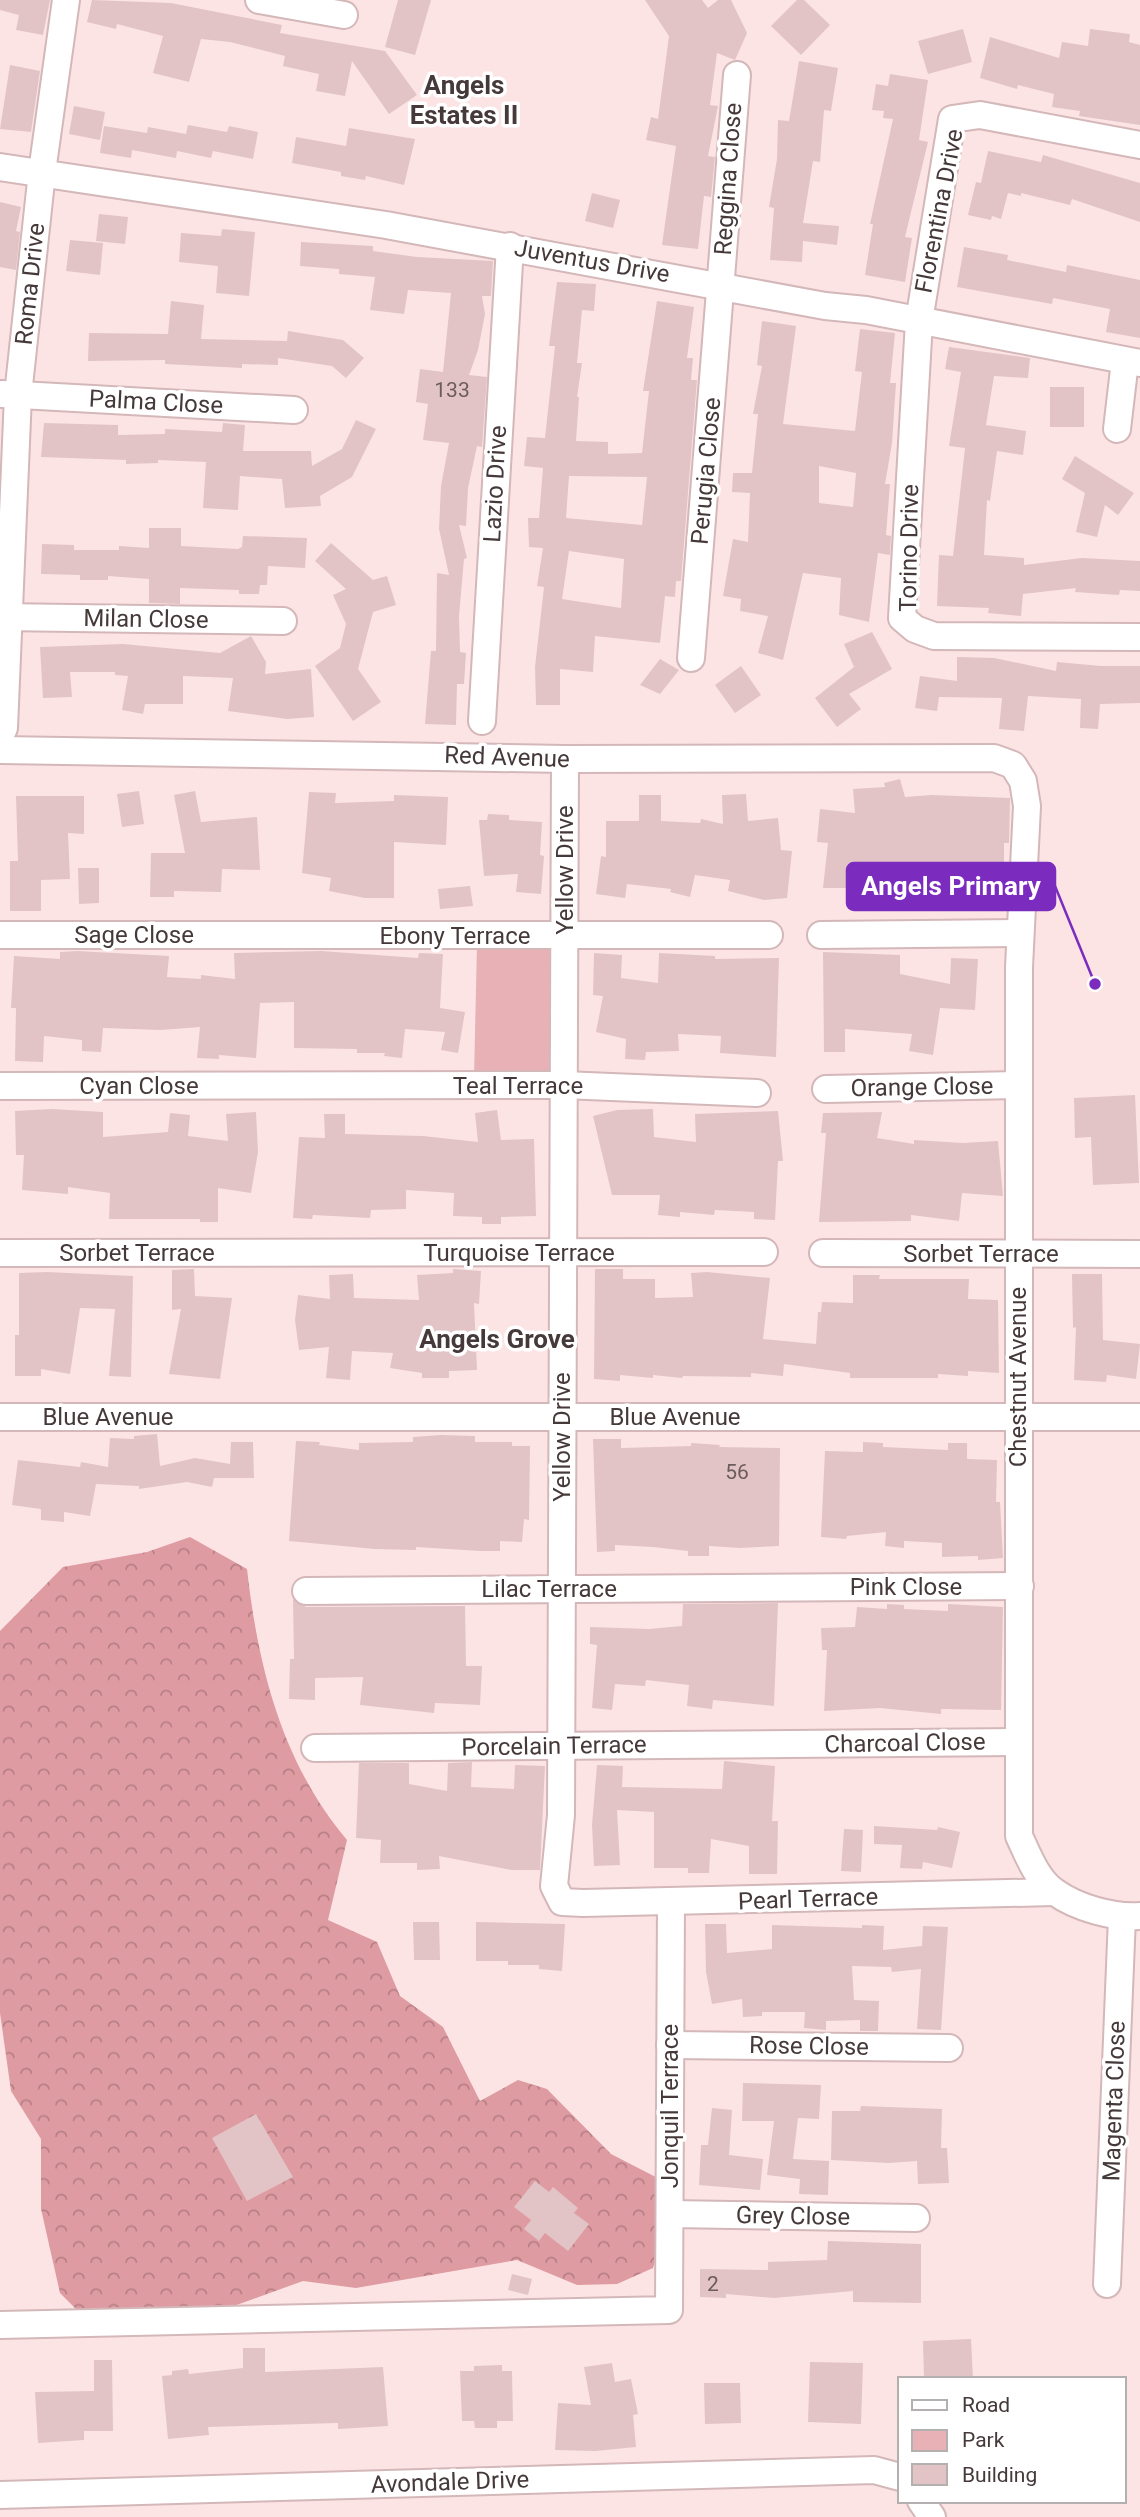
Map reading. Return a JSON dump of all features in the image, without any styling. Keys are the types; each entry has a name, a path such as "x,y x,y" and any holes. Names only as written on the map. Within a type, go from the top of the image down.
{"street":[{"name":"Roma Drive","path":"0,736 4,728 9,394 66,0"},
{"path":"259,0 344,15"},
{"name":"Reggina Close","path":"720,284 737,75"},
{"name":"Florentina Drive","path":"919,321 952,119 980,115 1140,145"},
{"name":"Juventus Drive","path":"0,167 510,246 1132,362"},
{"name":"Lazio Drive","path":"482,722 510,246"},
{"name":"Perugia Close","path":"691,659 720,284"},
{"name":"Torino Drive","path":"919,321 902,618 915,629 934,636 1140,637"},
{"path":"1117,429 1132,362"},
{"name":"Palma Close","path":"9,394 295,410"},
{"name":"Milan Close","path":"5,617 283,621"},
{"name":"Red Avenue","path":"0,750 565,759 994,758 1013,765"},
{"name":"Yellow Drive","path":"562,1902 554,1886 561,1815 565,759"},
{"name":"Chestnut Avenue","path":"1013,765 1023,781 1027,806 1020,933 1018,1085 1019,1836 1035,1869 1054,1892"},
{"path":"821,935 1020,933"},
{"name":"Ebony Terrace","path":"268,934 769,935"},
{"name":"Sage Close","path":"0,935 268,934"},
{"name":"Teal Terrace","path":"278,1086 563,1085 757,1093"},
{"name":"Orange Close","path":"826,1089 1018,1085"},
{"name":"Cyan Close","path":"0,1086 278,1086"},
{"name":"Turquoise Terrace","path":"274,1254 764,1252"},
{"name":"Sorbet Terrace","path":"0,1253 274,1254"},
{"name":"Sorbet Terrace","path":"822,1253 1140,1254"},
{"name":"Blue Avenue","path":"0,1417 1140,1417"},
{"name":"Pink Close","path":"793,1588 1020,1586"},
{"name":"Lilac Terrace","path":"306,1591 793,1588"},
{"name":"Charcoal Close","path":"793,1744 1017,1742"},
{"name":"Porcelain Terrace","path":"315,1748 793,1744"},
{"path":"1054,1892 1131,1917"},
{"name":"Pearl Terrace","path":"562,1902 670,1902 1054,1892"},
{"name":"Jonquil Terrace","path":"0,2325 669,2309 670,1902"},
{"name":"Magenta Close","path":"1107,2284 1131,1917"},
{"name":"Rose Close","path":"670,2045 949,2048"},
{"name":"Grey Close","path":"670,2214 916,2218"},
{"name":"Avondale Drive","path":"0,2495 874,2470 898,2476"}],"green space":[{"path":"477,943 555,944 554,1080 474,1079"},
{"path":"190,1537 247,1569 258,1642 277,1712 306,1779 324,1810 347,1840 328,1920 377,1942 400,1996 443,2027 480,2101 518,2080 547,2089 611,2154 679,2189 653,2268 617,2284 577,2285 517,2260 356,2288 303,2281 220,2311 87,2320 60,2293 41,2209 41,2139 11,2091 0,2013 0,1631 63,1567 147,1552"}],"building":[{"path":"0,0 50,0 43,35 16,30 19,15 0,10"},
{"path":"92,0 171,3 282,25 280,33 385,51 417,95 389,114 352,61 345,96 316,91 319,74 283,66 285,56 230,42 201,39 189,82 153,73 163,36 117,24 116,29 87,22"},
{"path":"398,0 431,0 415,55 385,47"},
{"path":"645,0 702,0 708,8 718,0 731,0 747,33 735,60 717,53 710,105 718,106 708,156 715,157 711,197 704,196 698,249 662,245 676,146 646,140 651,117 658,119 669,36"},
{"path":"797,0 804,0 830,25 801,55 771,26"},
{"path":"963,29 972,62 928,74 918,41"},
{"path":"1090,29 1130,34 1129,42 1140,45 1140,125 1079,116 1080,111 1052,107 1054,94 1018,85 1017,89 980,78 990,37 1059,58 1062,42 1088,46"},
{"path":"799,61 838,68 831,111 824,110 820,162 813,161 803,223 839,226 837,245 803,241 802,262 770,260 774,208 769,207 777,159 778,120 789,121"},
{"path":"10,65 40,71 31,132 0,129"},
{"path":"890,74 928,80 919,140 928,142 905,237 912,238 905,282 865,275 873,224 870,224 893,119 883,118 884,111 872,110 876,84 888,86"},
{"path":"74,106 105,112 100,140 69,134"},
{"path":"188,125 227,132 229,126 258,132 253,159 213,151 211,158 177,151 176,158 132,150 131,158 100,153 104,126 147,133 148,127 186,134"},
{"path":"349,128 415,139 404,185 366,176 365,180 341,176 341,172 292,163 296,137 346,146"},
{"path":"988,151 1041,162 1043,155 1140,183 1140,222 1072,199 1070,205 1021,193 1021,196 1008,193 1001,219 992,216 991,220 968,215 976,182 981,183"},
{"path":"592,193 620,200 613,228 585,221"},
{"path":"0,202 21,207 16,231 20,232 16,270 0,267"},
{"path":"99,214 128,217 125,244 96,241"},
{"path":"222,229 255,232 249,296 216,293 218,266 179,262 181,233 221,236"},
{"path":"70,240 103,243 100,275 66,271"},
{"path":"301,242 373,246 373,251 417,257 493,261 491,296 482,296 485,314 478,350 469,375 487,377 482,447 477,446 468,488 466,526 459,525 467,558 464,559 459,616 460,652 466,653 464,684 457,684 456,725 425,724 431,651 436,651 437,573 449,575 439,529 441,486 449,443 423,440 428,404 416,402 420,369 443,372 451,293 408,290 404,314 370,310 375,277 339,274 339,269 300,266"},
{"path":"964,247 1008,255 1007,260 1066,272 1067,265 1140,280 1140,338 1106,332 1110,309 1053,298 1052,304 957,287"},
{"path":"557,282 596,284 594,311 582,310 577,363 582,363 577,397 576,441 608,442 608,454 642,453 649,391 643,391 657,301 694,307 687,358 693,358 691,380 697,380 681,581 676,581 675,597 665,596 660,643 595,636 593,672 560,669 560,705 536,705 535,667 544,587 537,586 543,548 529,547 528,518 539,518 543,468 524,466 527,437 545,438 555,346 549,346","holes":["569,476 647,477 642,525 566,518","569,551 624,559 621,608 562,599"]},
{"path":"171,301 204,305 201,339 287,341 288,331 343,340 364,358 346,378 332,366 278,358 278,365 242,364 242,368 165,364 165,360 88,361 89,333 168,334"},
{"path":"762,321 796,326 783,424 855,431 862,372 855,371 860,329 895,333 890,383 896,383 892,443 885,484 890,484 886,535 891,536 890,555 878,553 869,622 839,615 841,578 803,573 783,660 758,653 768,616 740,611 741,599 723,596 733,539 748,542 750,493 732,492 733,473 752,473 758,414 753,414 762,366 757,365","holes":["819,466 856,473 853,507 819,503"]},
{"path":"949,347 1030,358 1028,378 994,376 986,425 1026,431 1023,455 997,451 990,501 987,500 984,555 1024,558 1024,565 1082,558 1140,561 1140,591 1120,590 1119,595 1075,592 1076,588 1023,594 1021,616 988,613 989,608 937,606 939,555 953,556 965,448 949,446 961,372 945,369"},
{"path":"1050,387 1084,387 1084,427 1050,427"},
{"path":"356,420 376,429 352,477 320,496 321,506 285,508 282,479 240,476 238,510 203,508 206,462 158,460 158,463 126,464 126,460 41,457 44,423 118,425 118,435 165,434 165,429 222,432 223,423 245,425 243,451 311,451 312,466 342,449"},
{"path":"1075,456 1134,493 1118,515 1105,505 1097,537 1076,532 1085,493 1062,479"},
{"path":"149,528 181,528 181,546 238,549 242,547 243,536 307,538 305,568 268,566 267,585 260,585 259,594 239,594 239,590 180,588 180,604 149,603 149,579 108,576 108,580 80,580 80,575 41,574 42,544 74,545 74,550 119,550 119,546 149,548"},
{"path":"331,543 373,580 387,576 396,605 373,612 358,669 381,702 353,721 315,666 340,648 346,624 333,595 346,589 315,561"},
{"path":"872,632 892,669 849,694 861,709 837,727 815,698 854,667 844,644"},
{"path":"251,636 266,662 265,674 311,669 314,717 287,719 228,711 233,678 183,676 183,704 145,704 143,714 122,710 128,676 115,675 115,672 70,672 72,697 43,698 40,647 123,644 220,653"},
{"path":"957,657 994,658 1056,671 1057,662 1140,666 1140,703 1100,704 1098,729 1080,728 1081,699 1028,696 1024,731 999,729 1002,698 939,697 937,711 915,708 920,676 957,681"},
{"path":"660,659 679,670 660,694 640,685"},
{"path":"741,666 761,695 735,713 715,685"},
{"path":"900,779 905,797 932,795 1010,798 1009,843 1004,843 1004,877 972,877 971,896 915,894 916,884 875,883 875,897 854,895 855,888 823,888 828,843 817,842 820,809 855,813 853,789 885,787 884,783"},
{"path":"139,791 144,824 122,827 117,794"},
{"path":"195,791 201,822 257,817 260,870 222,869 221,892 174,891 174,897 150,897 151,853 185,853 174,795"},
{"path":"309,792 336,793 335,803 394,801 394,795 448,797 446,845 394,842 394,898 365,898 329,891 331,878 302,873"},
{"path":"746,794 748,821 778,818 781,850 792,851 787,898 764,900 728,891 730,880 695,875 690,897 670,892 671,889 627,884 625,898 596,894 601,856 606,857 606,821 639,821 639,795 661,795 661,821 700,823 701,819 723,824 722,795"},
{"path":"16,796 84,796 84,834 68,833 70,879 41,880 41,911 10,911 10,861 18,861"},
{"path":"488,814 509,815 509,820 542,822 540,855 544,856 541,894 516,892 518,874 484,876 479,820 487,820"},
{"path":"78,868 99,868 99,903 79,904"},
{"path":"470,886 473,906 440,909 438,889"},
{"path":"321,951 418,958 419,953 443,954 440,1008 465,1012 458,1053 441,1050 445,1032 405,1029 402,1058 384,1056 385,1053 357,1053 357,1049 294,1048 294,1002 260,1003 256,1058 219,1055 219,1059 197,1058 200,1027 161,1030 103,1028 101,1052 82,1051 82,1040 44,1036 43,1062 15,1061 16,1008 11,1008 14,956 60,959 60,952 169,956 167,977 201,979 201,975 235,979 234,953"},
{"path":"823,952 900,955 900,974 950,984 951,958 978,959 975,1010 940,1008 933,1055 909,1051 912,1034 845,1029 845,1052 824,1052"},
{"path":"594,953 622,955 621,978 658,983 659,953 715,956 715,959 779,958 776,1057 720,1053 721,1036 678,1034 679,1051 646,1052 645,1060 625,1059 626,1039 596,1032 603,996 593,995"},
{"path":"1135,1095 1139,1183 1093,1185 1091,1137 1075,1138 1074,1098"},
{"path":"52,1109 103,1112 103,1137 168,1132 170,1113 190,1115 188,1136 228,1141 226,1114 256,1112 258,1152 251,1193 218,1188 218,1222 200,1222 200,1219 109,1219 110,1193 68,1187 68,1194 22,1190 24,1155 16,1155 15,1111"},
{"path":"653,1109 654,1137 696,1142 695,1114 778,1111 783,1161 778,1161 775,1220 754,1219 754,1212 715,1210 714,1215 680,1212 680,1217 658,1215 660,1195 612,1195 593,1116 617,1110"},
{"path":"497,1110 501,1140 534,1139 536,1216 501,1217 501,1224 482,1224 482,1217 453,1216 454,1193 406,1190 406,1209 371,1210 370,1218 313,1215 312,1219 293,1218 299,1137 325,1138 324,1114 345,1114 345,1134 423,1136 478,1142 475,1113"},
{"path":"882,1112 877,1138 914,1144 914,1140 963,1143 998,1141 1003,1196 962,1193 959,1221 911,1215 911,1221 819,1222 826,1133 821,1133 823,1113"},
{"path":"194,1269 195,1296 232,1298 220,1379 169,1374 181,1309 172,1310 172,1270"},
{"path":"453,1269 481,1271 479,1304 474,1303 477,1370 449,1371 449,1378 422,1378 422,1373 390,1368 393,1353 352,1351 350,1380 326,1378 329,1347 299,1350 295,1320 298,1295 330,1299 329,1275 353,1274 354,1298 419,1300 417,1275 453,1273"},
{"path":"595,1269 623,1269 623,1279 655,1279 655,1298 693,1297 691,1273 770,1278 763,1339 816,1344 818,1312 821,1312 822,1302 853,1303 853,1275 880,1275 879,1279 969,1279 968,1299 998,1300 999,1373 968,1371 968,1376 938,1374 938,1378 850,1378 850,1373 784,1364 783,1376 751,1373 751,1377 682,1378 653,1375 653,1378 620,1375 620,1381 594,1379"},
{"path":"19,1273 133,1276 131,1377 109,1376 115,1309 80,1308 70,1374 41,1369 41,1376 15,1376 15,1335 19,1335"},
{"path":"1072,1274 1102,1274 1103,1340 1140,1344 1136,1379 1107,1375 1106,1382 1074,1380 1076,1327 1073,1328"},
{"path":"157,1434 160,1466 195,1458 230,1464 231,1442 253,1442 254,1478 214,1478 212,1487 187,1482 139,1489 139,1486 96,1484 90,1516 64,1512 64,1522 41,1520 41,1509 12,1505 18,1460 80,1467 81,1462 108,1467 110,1438 134,1439 134,1436"},
{"path":"475,1436 475,1442 512,1442 512,1446 530,1446 529,1520 524,1519 522,1542 500,1541 500,1551 480,1551 416,1547 416,1550 375,1549 289,1541 296,1441 320,1442 319,1445 359,1450 359,1443 413,1442 413,1437"},
{"path":"593,1439 621,1439 621,1448 691,1446 691,1443 720,1445 719,1447 780,1448 779,1546 709,1546 709,1556 688,1556 688,1551 615,1545 615,1551 597,1552"},
{"path":"863,1442 883,1443 883,1447 948,1450 948,1443 967,1443 967,1459 997,1460 996,1502 1000,1502 1003,1558 978,1560 978,1556 942,1557 942,1543 904,1541 904,1548 885,1546 886,1532 847,1536 846,1539 821,1537 825,1451 863,1452"},
{"path":"293,1599 306,1607 465,1606 466,1666 482,1666 480,1705 435,1703 434,1713 360,1705 363,1677 315,1678 315,1700 289,1699 290,1659 294,1659"},
{"path":"778,1603 774,1706 713,1700 712,1709 687,1706 689,1685 646,1680 645,1686 615,1684 612,1710 592,1708 597,1645 590,1644 590,1627 649,1629 682,1626 683,1604"},
{"path":"887,1604 904,1605 904,1609 948,1611 948,1604 1003,1607 1001,1710 941,1709 941,1714 880,1708 824,1711 827,1650 822,1650 821,1628 855,1627 857,1607 887,1609"},
{"path":"724,1761 775,1766 772,1821 778,1821 777,1874 749,1874 749,1846 711,1839 709,1873 688,1873 688,1868 654,1868 654,1812 617,1810 620,1865 594,1866 592,1825 597,1765 623,1766 622,1787 722,1789"},
{"path":"472,1762 471,1787 514,1789 515,1765 545,1766 540,1870 511,1870 439,1856 440,1869 417,1870 417,1863 380,1863 381,1840 356,1838 359,1763 409,1763 409,1784 447,1791 448,1763"},
{"path":"874,1826 937,1830 938,1827 960,1832 952,1868 923,1862 922,1869 900,1868 902,1845 874,1844"},
{"path":"844,1829 863,1830 861,1872 841,1871"},
{"path":"413,1922 439,1922 440,1960 414,1960"},
{"path":"476,1922 565,1924 562,1971 539,1969 539,1965 508,1965 508,1961 476,1961"},
{"path":"705,1924 726,1924 727,1953 772,1949 772,1925 862,1928 862,1925 884,1926 883,1950 922,1946 923,1926 948,1927 941,2030 917,2029 921,1969 892,1972 891,1967 852,1966 854,2000 879,2001 878,2031 860,2031 860,2020 826,2021 826,2030 804,2028 805,2012 762,2012 762,2016 743,2017 742,1999 712,2004 706,1972"},
{"path":"743,2083 821,2085 819,2119 798,2118 793,2159 829,2161 828,2195 799,2194 800,2179 767,2175 774,2121 742,2121"},
{"path":"861,2106 942,2109 941,2148 947,2148 949,2183 918,2184 917,2161 889,2163 831,2160 832,2111 860,2111"},
{"path":"712,2108 732,2110 729,2155 763,2159 760,2190 699,2185 701,2145 708,2145"},
{"path":"256,2114 293,2177 247,2201 212,2138"},
{"path":"535,2181 549,2192 553,2187 578,2208 574,2213 589,2224 568,2251 545,2233 539,2241 524,2229 531,2220 514,2207"},
{"path":"828,2241 921,2244 921,2303 853,2302 853,2291 774,2298 726,2294 726,2298 700,2297 700,2269 768,2270 768,2262 827,2260"},
{"path":"512,2274 532,2279 528,2295 508,2290"},
{"path":"971,2339 973,2377 924,2377 923,2341"},
{"path":"243,2348 265,2348 265,2372 383,2367 388,2426 338,2429 338,2423 208,2427 209,2435 168,2439 162,2376 172,2375 172,2371 188,2369 189,2374 243,2368"},
{"path":"94,2360 112,2360 113,2431 84,2431 84,2440 38,2443 35,2392 94,2391"},
{"path":"810,2362 863,2363 861,2424 808,2422"},
{"path":"612,2363 615,2382 631,2379 638,2414 633,2415 636,2447 595,2451 555,2450 558,2403 591,2405 584,2367"},
{"path":"502,2365 502,2371 512,2371 513,2421 497,2421 497,2428 475,2428 474,2421 462,2421 460,2371 474,2371 474,2366"},
{"path":"704,2383 740,2383 741,2423 705,2424"}],"place":[{"name":"Angels Primary","path":"1095,984"}],"district":[{"name":"Angels Estates II","path":"464,100"},
{"name":"Angels Grove","path":"497,1339"}]}
